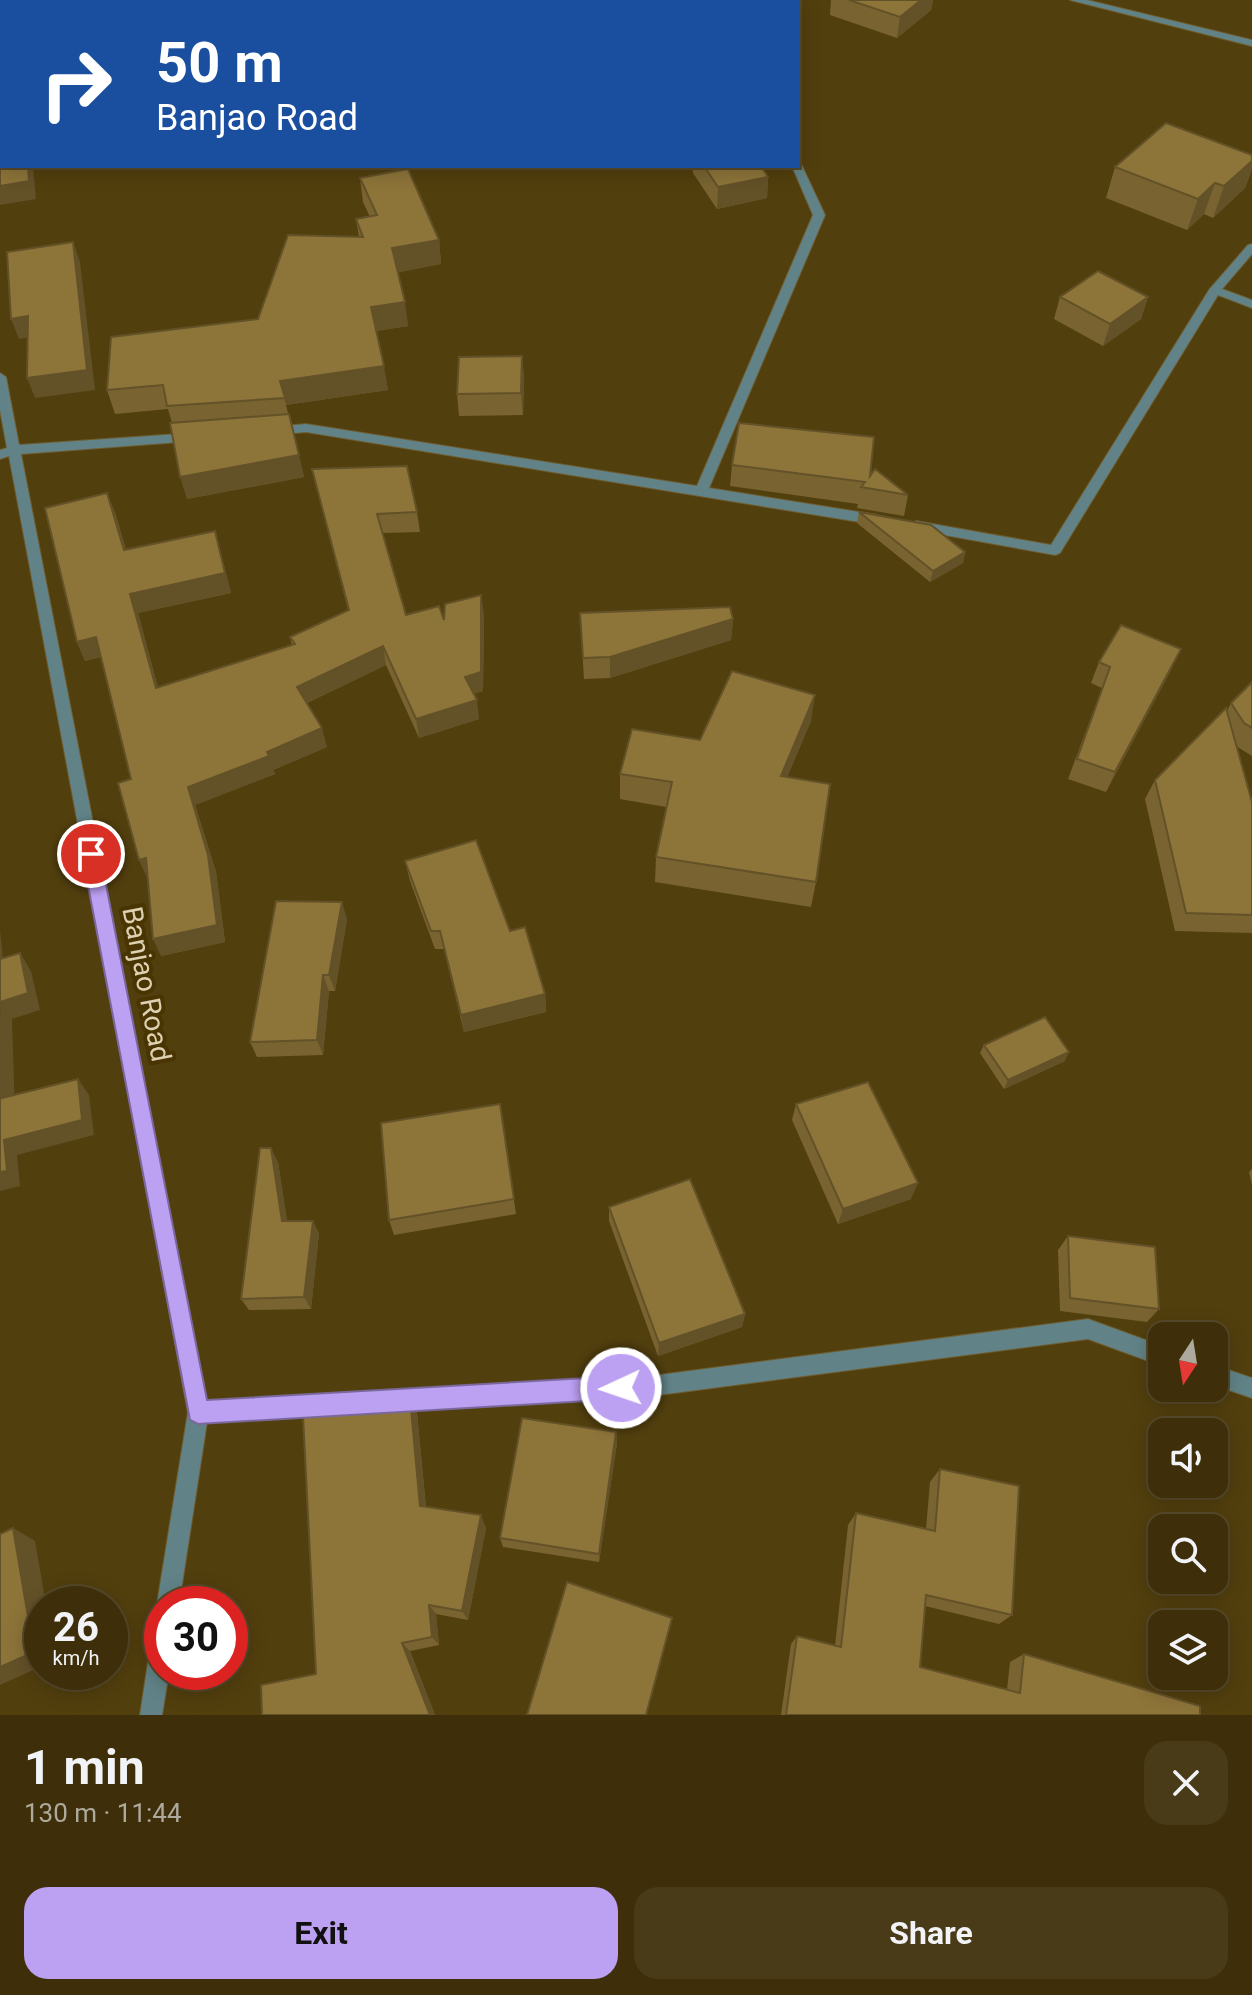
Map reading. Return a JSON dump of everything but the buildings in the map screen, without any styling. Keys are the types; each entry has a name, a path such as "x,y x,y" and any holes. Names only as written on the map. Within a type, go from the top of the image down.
{"street":[{"path":"1075,0 1252,43"},
{"path":"702,489 819,215 798,168"},
{"path":"901,524 1055,550 1215,290 1252,247"},
{"path":"1215,290 1252,304"},
{"name":"Banjao Road","path":"0,377 7,453 198,1412 171,1586"},
{"path":"260,432 306,428 702,489 886,521"},
{"path":"7,453 214,435"},
{"path":"198,1412 651,1386 1088,1329 1148,1351"},
{"path":"1228,1380 1252,1388"},
{"path":"151,1715 155,1690"}],"route":[{"path":"91,854 198,1412 621,1388"}]}
